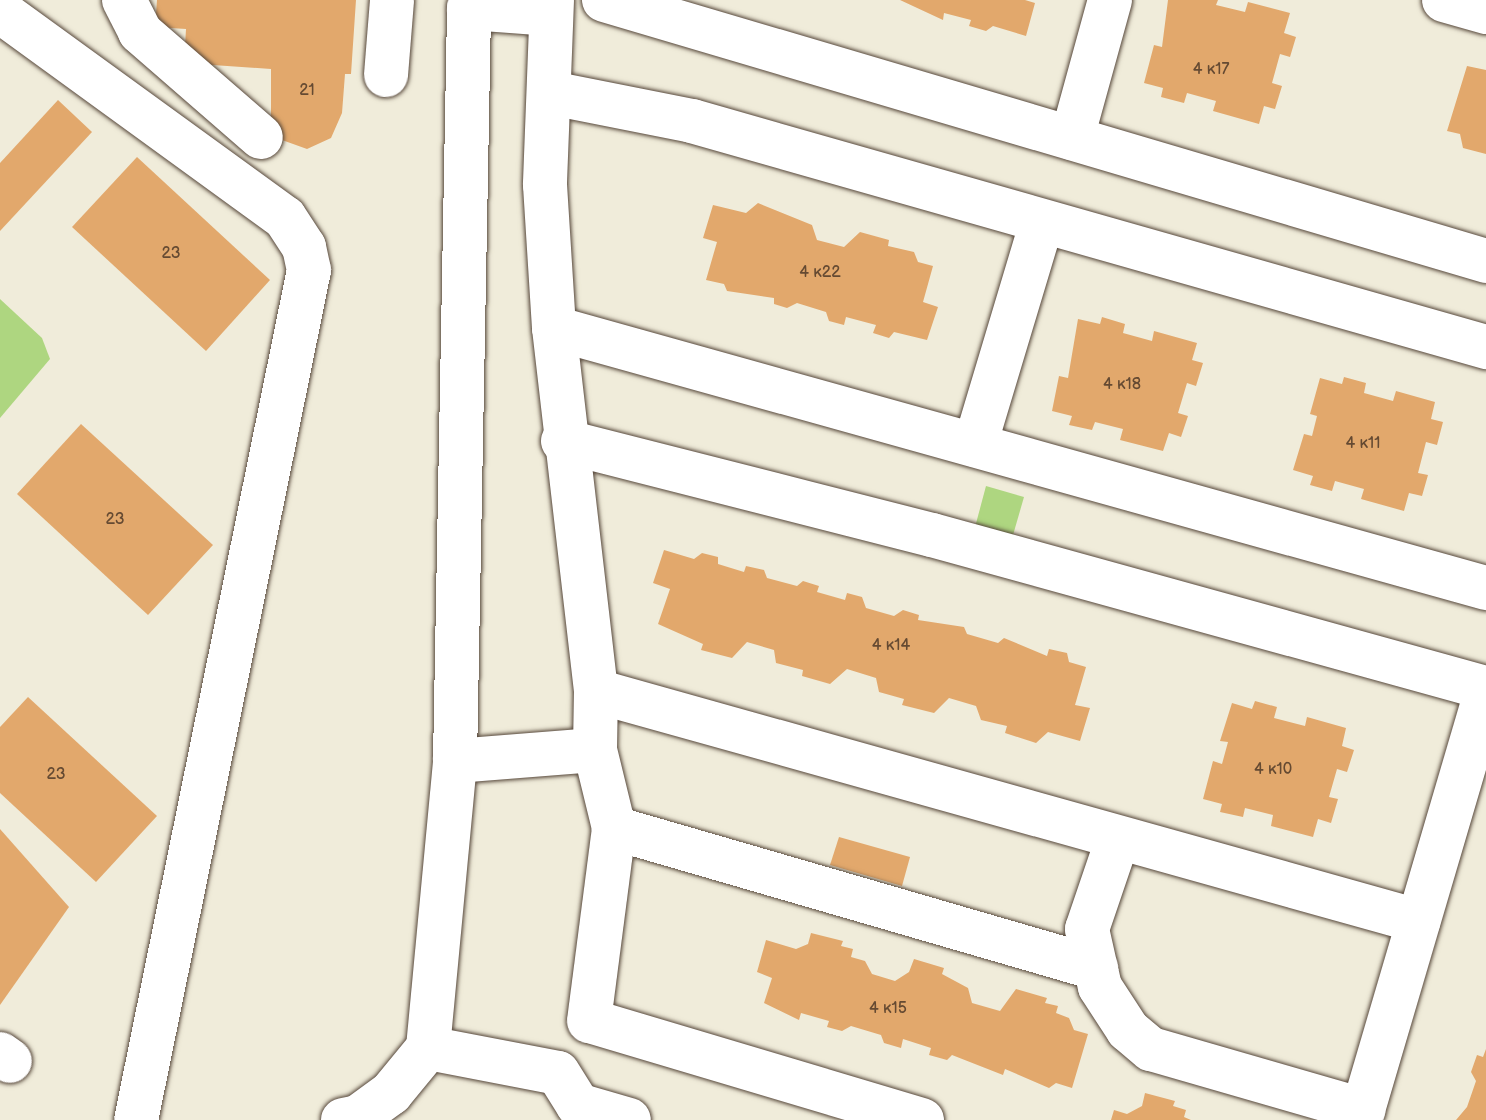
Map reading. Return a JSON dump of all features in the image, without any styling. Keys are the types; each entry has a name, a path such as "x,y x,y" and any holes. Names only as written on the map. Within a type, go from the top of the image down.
{"lane":[{"path":"124,0 140,32 261,137"},
{"path":"386,75 392,0"},
{"path":"604,0 1486,261"},
{"path":"1072,138 1110,0"},
{"path":"1444,0 1486,12"},
{"path":"343,1120 358,1117 391,1093 428,1048 455,761 469,8 551,7 551,93 545,185 554,328 563,441 596,691 595,750 614,828 589,1021 558,1073"},
{"path":"0,11 285,218 304,247 309,270 136,1120"},
{"path":"551,93 692,121 1486,347"},
{"path":"975,445 1042,222"},
{"path":"554,328 1486,588"},
{"path":"563,441 932,535 1486,691 1363,1110 1151,1049 1128,1030 1100,987 1087,929 1117,841"},
{"path":"596,691 1117,841 1418,921"},
{"path":"455,761 595,750"},
{"path":"614,828 1096,968"},
{"path":"589,1021 922,1120"},
{"path":"428,1048 558,1073 578,1105 629,1120"}],"green space":[{"path":"0,299 42,338 50,359 0,418"},
{"path":"986,486 1024,497 1011,542 974,531"}],"building":[{"path":"157,0 356,0 351,74 345,74 342,113 331,138 307,149 282,140 271,120 271,69 184,63 186,29 155,27"},
{"path":"900,0 1025,0 1035,3 1026,36 993,26 986,31 969,26 971,20 944,13 943,20"},
{"path":"1168,0 1218,0 1216,5 1245,12 1248,2 1290,13 1284,33 1296,37 1290,57 1280,54 1272,83 1282,86 1275,109 1264,106 1259,124 1213,111 1216,101 1187,93 1184,103 1161,97 1163,88 1144,83 1154,45 1162,47"},
{"path":"1467,66 1486,70 1486,154 1463,148 1460,134 1447,131"},
{"path":"58,100 92,132 0,231 0,163"},
{"path":"137,157 270,280 206,351 72,227"},
{"path":"758,203 812,225 817,240 844,247 860,232 889,240 888,246 914,252 918,262 933,266 923,302 938,307 927,340 894,332 889,338 873,333 876,325 846,317 844,325 829,321 826,312 797,303 787,308 774,304 774,298 727,291 724,284 706,280 717,242 703,238 713,205 746,213"},
{"path":"1102,317 1125,324 1123,333 1152,341 1154,331 1197,343 1192,360 1203,363 1196,386 1187,383 1178,413 1188,416 1181,437 1169,433 1163,451 1120,440 1123,429 1095,422 1092,430 1069,425 1072,416 1052,411 1059,376 1068,378 1078,319 1100,324"},
{"path":"1344,377 1366,383 1364,393 1393,401 1396,391 1435,402 1431,419 1443,422 1437,445 1426,442 1418,473 1428,475 1422,496 1409,493 1404,511 1361,499 1364,489 1335,481 1332,491 1310,485 1313,476 1293,470 1304,434 1312,436 1317,416 1310,414 1320,378 1342,384"},
{"path":"81,424 213,545 148,615 17,494"},
{"path":"664,550 694,559 702,553 718,557 718,564 744,572 746,566 764,570 767,578 797,586 803,581 819,586 817,592 845,600 847,593 862,597 866,608 894,616 903,610 919,615 918,620 964,627 967,634 998,643 1004,638 1047,656 1049,649 1067,653 1069,662 1086,667 1075,705 1090,708 1080,741 1048,732 1036,743 1005,733 1007,726 981,720 976,706 949,698 934,713 902,705 904,699 879,692 876,678 847,669 830,684 802,676 803,670 776,663 774,650 747,642 732,658 701,650 703,644 658,624 670,589 653,583"},
{"path":"28,697 157,816 96,882 0,793 0,727"},
{"path":"1255,701 1277,707 1274,718 1305,726 1307,717 1346,728 1342,746 1354,750 1347,772 1337,769 1329,797 1338,799 1331,823 1318,819 1313,837 1271,826 1273,815 1245,808 1243,817 1220,812 1222,804 1203,799 1213,761 1222,764 1228,742 1220,741 1232,703 1252,709"},
{"path":"0,829 69,907 0,1005"},
{"path":"839,837 910,857 902,886 830,865"},
{"path":"811,933 843,941 841,946 853,949 851,957 865,961 872,974 895,981 909,972 914,959 944,968 942,974 968,988 972,1003 1000,1011 1016,989 1047,998 1045,1003 1058,1006 1056,1013 1069,1018 1074,1030 1088,1034 1072,1088 1056,1083 1049,1088 1005,1069 1003,1075 952,1055 947,1060 929,1055 931,1048 903,1039 901,1048 884,1043 881,1035 851,1026 842,1031 827,1027 829,1021 801,1013 799,1020 764,1003 772,978 757,972 766,940 796,949 808,944"},
{"path":"1486,1049 1486,1120 1456,1120 1467,1107 1476,1081 1471,1072 1477,1055 1483,1057"},
{"path":"1145,1093 1175,1101 1173,1106 1186,1110 1184,1117 1191,1120 1111,1120 1114,1110 1127,1114 1142,1106"}]}
